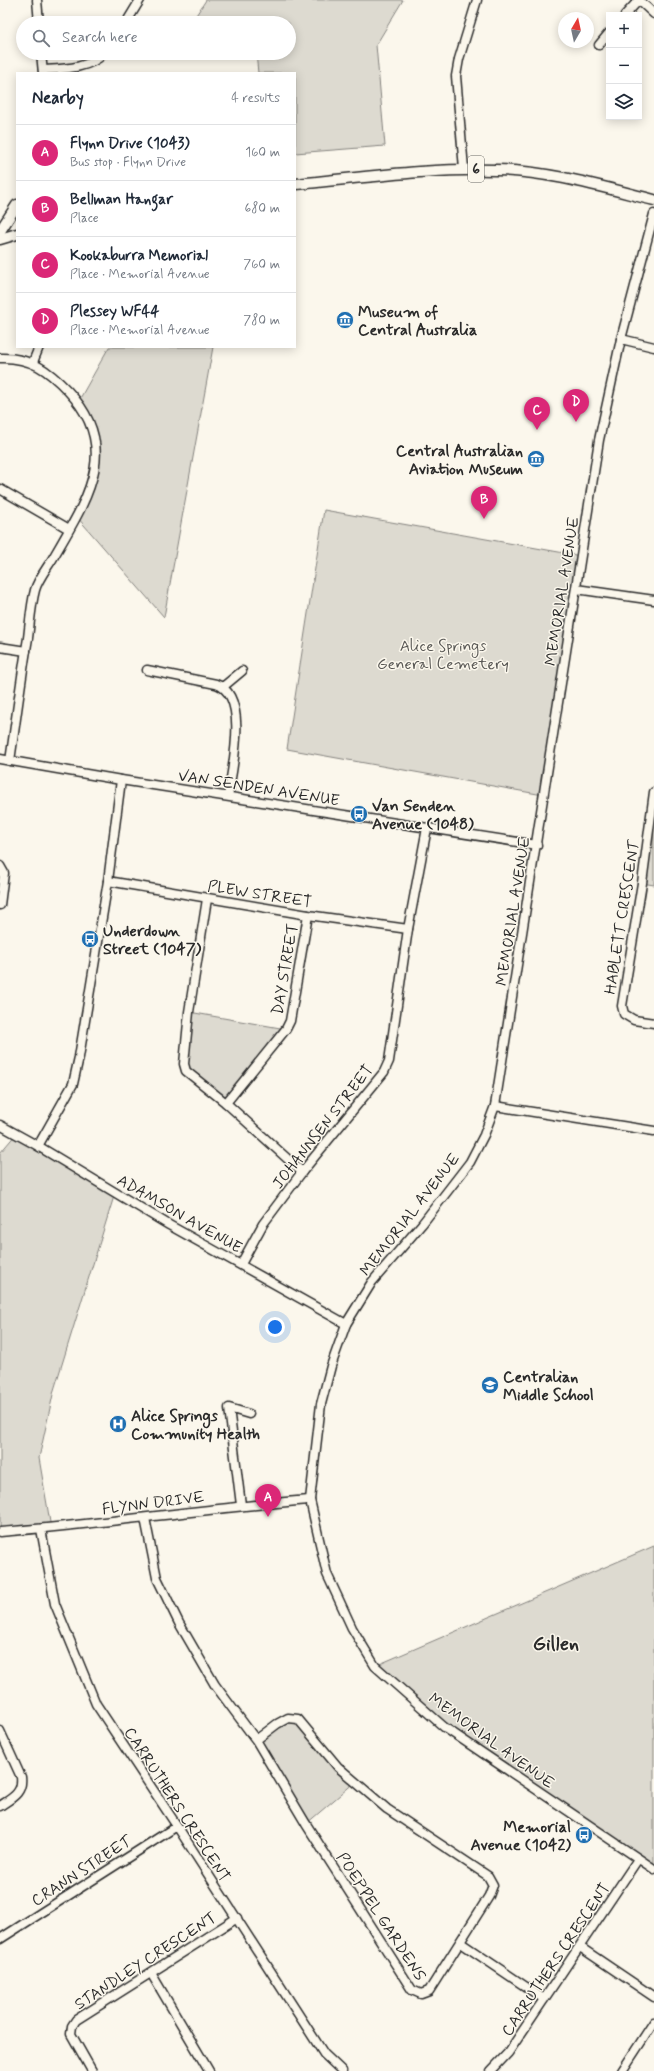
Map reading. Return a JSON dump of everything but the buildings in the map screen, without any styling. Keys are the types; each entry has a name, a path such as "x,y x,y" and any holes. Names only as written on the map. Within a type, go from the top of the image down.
{"main road":[{"name":"6","path":"296,184 464,170 497,170 560,177 654,200"},
{"path":"0,231 16,207"},
{"path":"0,239 16,234"}],"street":[{"path":"37,0 38,16"},
{"path":"130,16 140,0"},
{"path":"464,170 456,76 459,59 477,0"},
{"path":"628,12 639,0 654,14"},
{"path":"599,45 606,37"},
{"path":"42,60 43,72 72,68 91,60"},
{"name":"MEMORIAL AVENUE","path":"654,214 621,339 599,440 543,795 537,845 495,1106 484,1135 470,1162 422,1224 372,1282 346,1324 331,1366 321,1404 310,1500 327,1574 352,1628 375,1666 444,1727 654,1869"},
{"path":"621,339 654,347"},
{"path":"33,362 39,348"},
{"path":"0,358 12,358 33,362 55,378 78,402 87,416 94,434 95,473 89,494 35,589 10,761"},
{"path":"0,489 70,529"},
{"path":"576,589 654,600"},
{"path":"0,647 26,651"},
{"path":"147,670 224,686 230,695 235,712 237,740 228,796"},
{"path":"224,686 242,671"},
{"name":"VAN SENDEN AVENUE","path":"0,759 121,780 537,845"},
{"path":"38,1146 73,1084 79,1057 108,880 121,780"},
{"name":"HABLETT CRESCENT","path":"654,792 642,883 622,1006 624,1014 634,1020 654,1024"},
{"name":"JOHANNSEN STREET","path":"241,1264 263,1224 302,1172 384,1072 389,1061 408,930 428,828"},
{"path":"0,866 4,873 0,905"},
{"name":"PLEW STREET","path":"108,880 207,899 408,930"},
{"path":"207,899 190,1012 184,1064 186,1071 226,1103 302,1172"},
{"name":"DAY STREET","path":"226,1103 286,1029 290,1021 308,915"},
{"path":"495,1106 654,1131"},
{"name":"ADAMSON AVENUE","path":"0,1125 38,1146 169,1225 346,1324"},
{"path":"241,1505 229,1408 249,1414"},
{"name":"FLYNN DRIVE","path":"0,1532 145,1518 241,1505 310,1500"},
{"name":"POEPPEL GARDENS","path":"145,1518 157,1578 179,1623 215,1685 256,1740 306,1824 412,1990 421,1994 429,1990 461,1943 492,1890 493,1885 488,1876 386,1809 338,1767 298,1719 288,1718 277,1724 256,1740"},
{"name":"CARRUTHERS CRESCENT","path":"41,1529 55,1604 96,1704 237,1918 324,2054 342,2071"},
{"path":"0,1731 21,1777 22,1783 15,1796 0,1806"},
{"name":"CRANN STREET","path":"1,1937 177,1826"},
{"name":"CARRUTHERS CRESCENT","path":"491,2071 508,2053 638,1859"},
{"name":"STANDLEY CRESCENT","path":"92,2071 71,2034 72,2026 76,2020 237,1918"},
{"path":"461,1943 544,1999"},
{"path":"580,1947 654,1997"},
{"path":"151,1973 209,2071"},
{"path":"622,2071 654,2022"}],"green space":[{"path":"206,0 403,0 376,45 385,146 296,153 296,72 258,72 257,60 296,60 296,16 196,16"},
{"path":"108,348 213,348 164,617 77,517 89,494 94,434 78,402"},
{"name":"Alice Springs General Cemetery","path":"324,510 581,556 543,795 287,749"},
{"path":"654,821 654,885 642,883"},
{"path":"189,1012 286,1029 226,1103 186,1071"},
{"path":"16,1134 115,1193 54,1390 39,1458 51,1528 0,1532 0,1153"},
{"path":"654,1546 654,1869 444,1727 375,1666"},
{"path":"298,1719 355,1782 306,1824 256,1740 277,1724"}],"place":[{"name":"Museum of Central Australia","path":"345,320"},
{"name":"Plessey WF44","path":"576,422"},
{"name":"Kookaburra Memorial","path":"537,430"},
{"name":"Central Australian Aviation Museum","path":"536,459"},
{"name":"Bellman Hangar","path":"484,519"},
{"name":"Van Senden Avenue (1048)","path":"359,814"},
{"name":"Underdown Street (1047)","path":"90,939"},
{"name":"Centralian Middle School","path":"490,1385"},
{"name":"Alice Springs Community Health","path":"118,1424"},
{"name":"Flynn Drive (1043)","path":"268,1517"},
{"name":"Memorial Avenue (1042)","path":"584,1835"}],"district":[{"name":"Gillen","path":"556,1643"}]}
